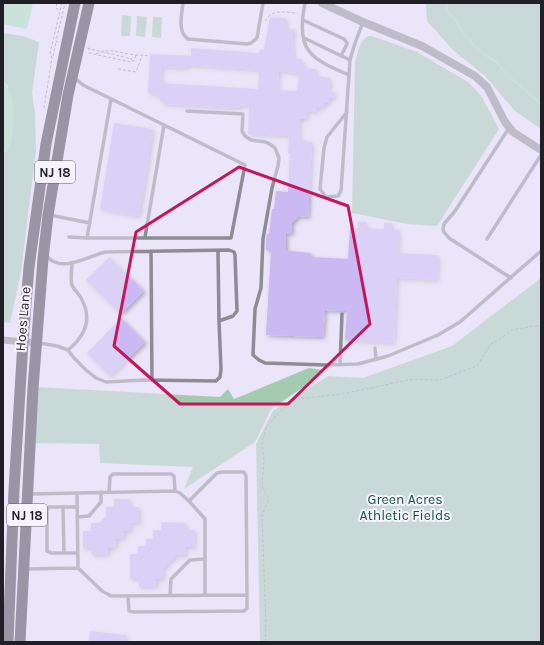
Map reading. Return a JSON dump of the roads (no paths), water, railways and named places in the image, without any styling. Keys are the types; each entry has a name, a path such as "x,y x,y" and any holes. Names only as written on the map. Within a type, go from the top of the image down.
{"highway":[{"name":"Hoes Lane","path":"8,642 14,490 29,267 46,144 76,3"},
{"name":"Hoes Lane","path":"20,642 36,343 44,252 48,215 72,73 88,3"}],"street":[{"path":"322,3 363,22 422,46 475,76 487,87 509,128 541,150"},
{"path":"3,340 36,343"}],"lane":[{"path":"183,3 181,30 184,37 188,39 247,44 251,43 257,38 263,3"},
{"path":"305,3 302,20 304,38 309,52 328,65 349,75"},
{"path":"302,20 344,39 347,44 341,56"},
{"path":"347,112 327,137 324,148 320,189 322,194 326,197 338,196 341,191 347,112 350,60 363,22"},
{"path":"304,38 350,60"},
{"path":"69,237 231,238 245,165 79,83 72,73"},
{"path":"87,238 111,99"},
{"path":"187,110 243,114 242,131 245,136 251,140 266,142 275,148 278,153 278,166 272,188 263,239 261,288 255,309 253,354 265,363 358,364 388,356 443,332 460,322 541,251"},
{"path":"146,237 164,125"},
{"path":"509,128 455,211 444,224 443,229 449,238 511,278"},
{"path":"487,240 541,156"},
{"path":"48,215 90,222"},
{"path":"44,252 49,260 72,264 105,252 229,250 234,252 235,255 237,311 233,316 219,321"},
{"path":"151,251 152,380"},
{"path":"36,343 57,346 68,350 86,370 96,378 106,382 152,380 216,381 219,379 221,369 218,251"},
{"path":"68,350 77,343 84,333 87,321 86,308 81,298 71,285 72,264"},
{"path":"340,365 342,314"},
{"path":"375,348 376,359"},
{"path":"128,596 129,611 134,612 244,611 247,608 246,476 244,472 217,473 189,501"},
{"path":"109,492 110,477 113,474 171,474 174,476 175,491"},
{"path":"28,494 175,491 180,493 205,518 205,595"},
{"path":"77,517 89,516 101,502 101,492"},
{"path":"77,493 78,568 107,595 247,595"},
{"path":"77,506 49,507 47,510 47,551 51,553 77,553"},
{"path":"63,507 64,553"},
{"path":"170,596 171,579 190,560 205,560"},
{"path":"24,569 78,568"}],"waterway":[{"path":"448,3 447,10 466,36 482,53 497,62 507,75 541,104"}],"park label":[{"name":"Green Acres Athletic Fields","path":"405,508"}]}
